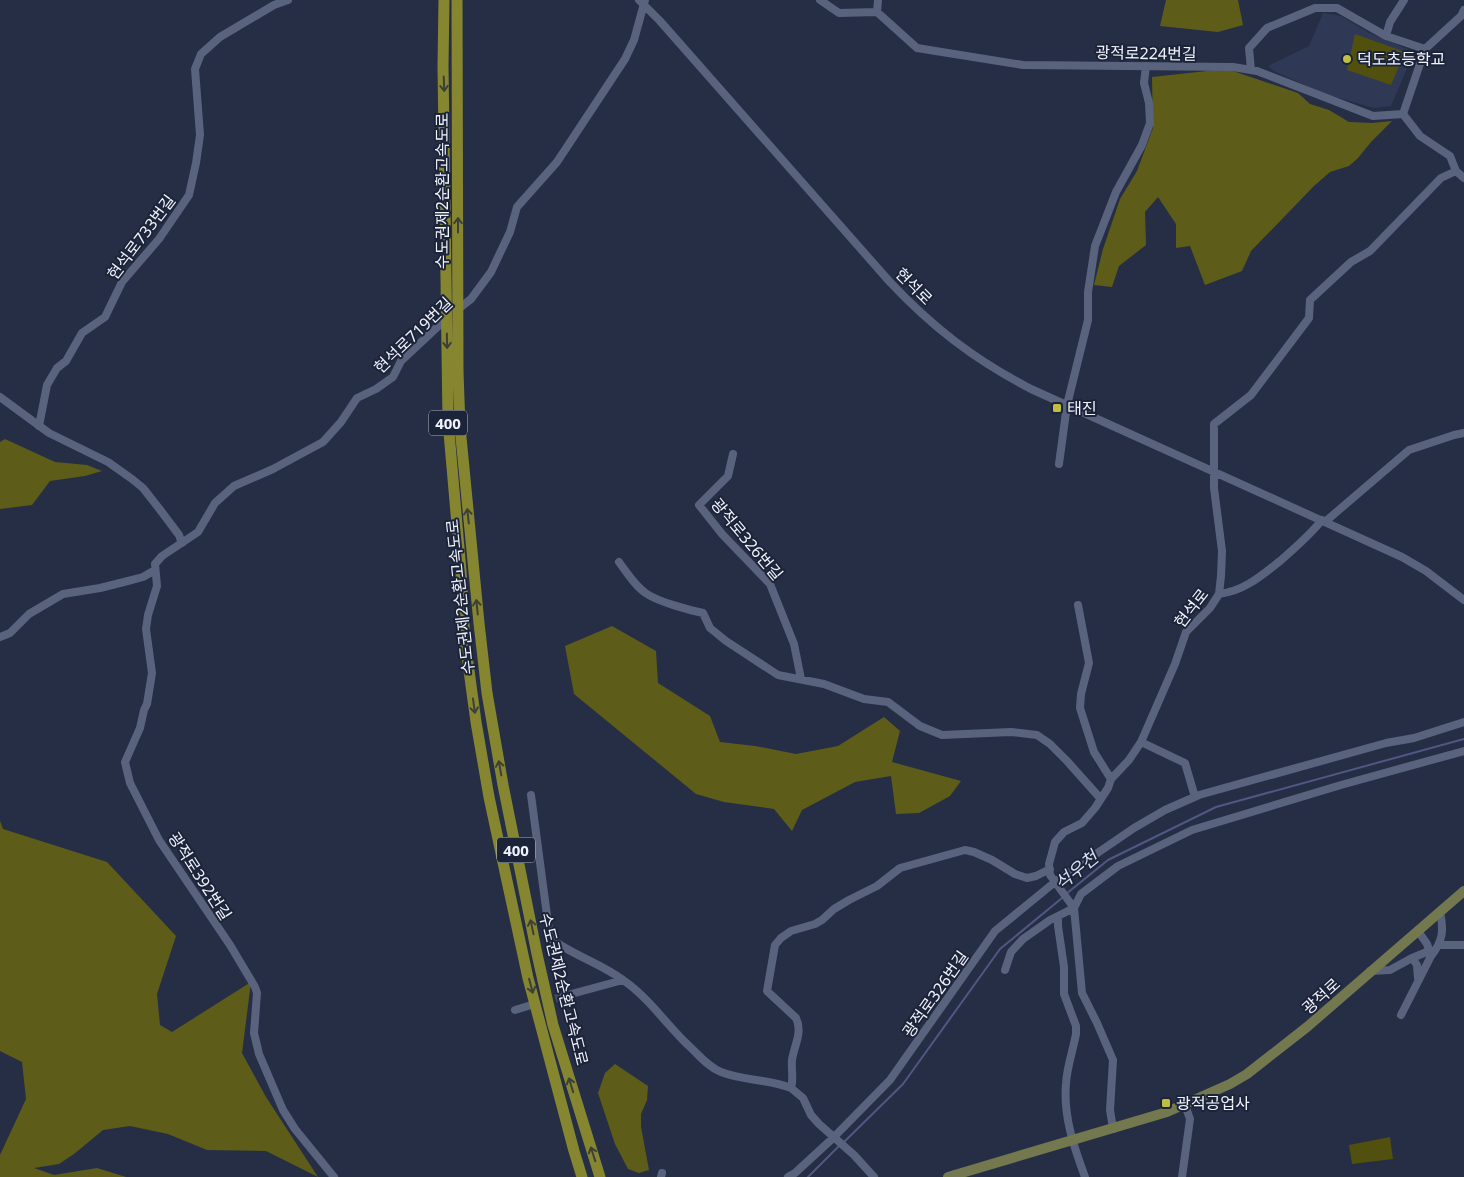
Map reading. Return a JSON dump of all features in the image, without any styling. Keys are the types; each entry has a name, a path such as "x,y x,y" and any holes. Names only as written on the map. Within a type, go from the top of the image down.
{"highway":[{"path":"439,0 443,66"},
{"name":"수도권제2순환고속도로","path":"444,0 443,66 448,421 465,641 489,797 528,978 582,1177"},
{"name":"수도권제2순환고속도로","path":"457,0 458,372 460,428 487,693 505,795 553,1024 600,1177"},
{"path":"458,154 463,0"}],"main road":[{"name":"광적로","path":"1075,1140 1167,1112 1230,1084 1247,1074 1307,1027 1464,891"},
{"path":"948,1177 1075,1140"}],"street":[{"name":"현석로733번길","path":"39,426 47,385 57,368 66,361 82,333 105,317 122,282 159,239 189,195 200,135 195,69 201,54 220,37 274,5 288,0"},
{"path":"820,0 839,13 877,12 878,0"},
{"path":"1386,36 1390,22 1404,0"},
{"name":"현석로","path":"642,1 889,281 914,308 958,344 993,368 1031,389 1324,520 1415,564 1464,600"},
{"name":"현석로719번길","path":"0,637 10,633 29,614 63,594 124,582 142,577 155,570 155,564 162,556 198,532 215,503 234,486 273,469 323,442 357,398 376,389 393,377 401,361 446,319 471,299 480,288 510,232 517,207 557,162 626,58 634,40 642,1"},
{"path":"1251,70 1248,48 1267,28 1315,8 1337,8 1386,36 1425,49"},
{"path":"1464,10 1461,16 1425,49 1403,114 1420,136 1450,156 1456,171 1464,178"},
{"name":"광적로224번길","path":"877,12 917,48 1023,65 1233,67 1251,70 1372,116 1403,114"},
{"path":"1059,464 1067,404 1088,320 1088,292 1095,246 1116,192 1142,145 1150,123 1149,103 1144,84 1146,66"},
{"path":"1219,594 1222,550 1214,488 1214,424 1251,395 1309,318 1310,300 1351,262 1370,250 1440,178 1456,171"},
{"path":"0,397 39,426 108,462 142,488 179,535 182,543"},
{"path":"1324,520 1409,450 1464,433"},
{"name":"광적로326번길","path":"733,454 728,476 699,505 722,534 770,584 794,644 801,679"},
{"name":"현석로","path":"1111,780 1129,760 1141,742 1175,664 1186,632 1210,608 1219,594 1241,589 1260,578 1324,520"},
{"path":"619,562 647,594 703,614 710,628 726,642 778,675 824,684 864,698 888,702 920,726 942,734 1012,732 1037,735 1050,744 1100,798"},
{"name":"광적로392번길","path":"155,570 157,586 148,615 146,629 152,672 147,704 140,728 125,762 130,783 159,840 255,987 257,993 254,1033 259,1054 283,1110 334,1177"},
{"path":"1078,604 1089,663 1081,694 1080,708 1094,752 1111,780 1095,808 1082,823 1064,832 1055,842 1049,864 1050,875 1072,906 1082,994 1113,1060 1110,1110 1111,1130"},
{"name":"광적로326번길","path":"788,1177 834,1138 890,1080 995,931 1054,882 1134,828 1165,810 1195,797 1386,743 1414,738 1464,722"},
{"path":"1141,742 1185,763 1195,797"},
{"path":"1005,970 1011,952 1023,939 1038,927 1058,917 1072,906 1082,894 1118,866 1192,830 1341,785 1464,751"},
{"path":"531,795 550,938 563,948 623,980 680,1037 719,1072 779,1083 792,1088 803,1098 811,1115 854,1155 874,1177"},
{"path":"792,1088 792,1058 799,1024 796,1018 767,990 776,945 781,938 791,931 822,920 834,909 877,886 900,868 965,850 992,860 1015,874 1027,878 1050,869"},
{"path":"1401,1014 1430,953 1440,944 1443,925 1440,912"},
{"path":"1058,917 1064,967 1064,994 1076,1026 1066,1081 1065,1101 1086,1177"},
{"path":"1418,931 1427,944 1430,953"},
{"path":"1440,944 1464,946"},
{"path":"1370,971 1390,970 1412,958 1430,953"},
{"path":"1412,958 1417,965 1418,979"},
{"path":"564,996 623,980"},
{"path":"515,1010 528,1006"},
{"path":"1182,1177 1190,1119 1185,1105"}],"shaded area":[{"path":"1166,0 1238,0 1243,25 1218,32 1160,26"},
{"name":"덕도초등학교","path":"1323,13 1341,16 1369,33 1414,52 1391,106 1374,108 1325,94 1274,71 1268,66 1309,46"},
{"path":"1355,34 1405,52 1391,85 1347,70"},
{"path":"1216,70 1233,71 1298,93 1310,104 1329,110 1349,122 1372,123 1392,121 1349,166 1330,172 1314,186 1251,251 1242,271 1205,285 1190,246 1176,248 1176,224 1158,197 1145,212 1146,245 1119,266 1112,287 1094,285 1103,249 1120,199 1137,171 1153,128 1152,77"},
{"path":"5,439 55,462 87,465 102,471 85,476 50,481 32,505 0,509 0,442"},
{"path":"612,626 656,651 658,683 710,716 720,742 755,746 796,754 838,746 884,717 900,731 892,762 961,781 950,796 919,813 896,814 891,776 855,782 802,810 792,831 774,809 724,802 696,794 574,694 565,646"},
{"path":"0,821 3,829 107,862 176,936 157,994 160,1025 172,1032 251,982 242,1053 266,1097 318,1177 266,1151 207,1150 168,1134 130,1126 103,1130 59,1164 34,1168 54,1175 97,1168 126,1177 0,1177 0,1155 26,1099 22,1062 0,1051"},
{"path":"615,1064 648,1086 647,1100 641,1114 641,1127 649,1170 639,1173 628,1169 615,1144 598,1093 605,1073"},
{"path":"1390,1137 1393,1159 1352,1164 1349,1145"}],"waterway":[{"name":"석우천","path":"1066,894 1108,860 1216,807 1464,739"},
{"name":"석우천","path":"844,1142 903,1084 1000,949 1062,898"},
{"name":"석우천","path":"808,1177 840,1145"}],"tunnel":[{"path":"544,1002 564,996"}],"place":[{"name":"덕도초등학교","path":"1347,59"},
{"name":"태진","path":"1057,408"},
{"name":"광적공업사","path":"1166,1103"}]}
